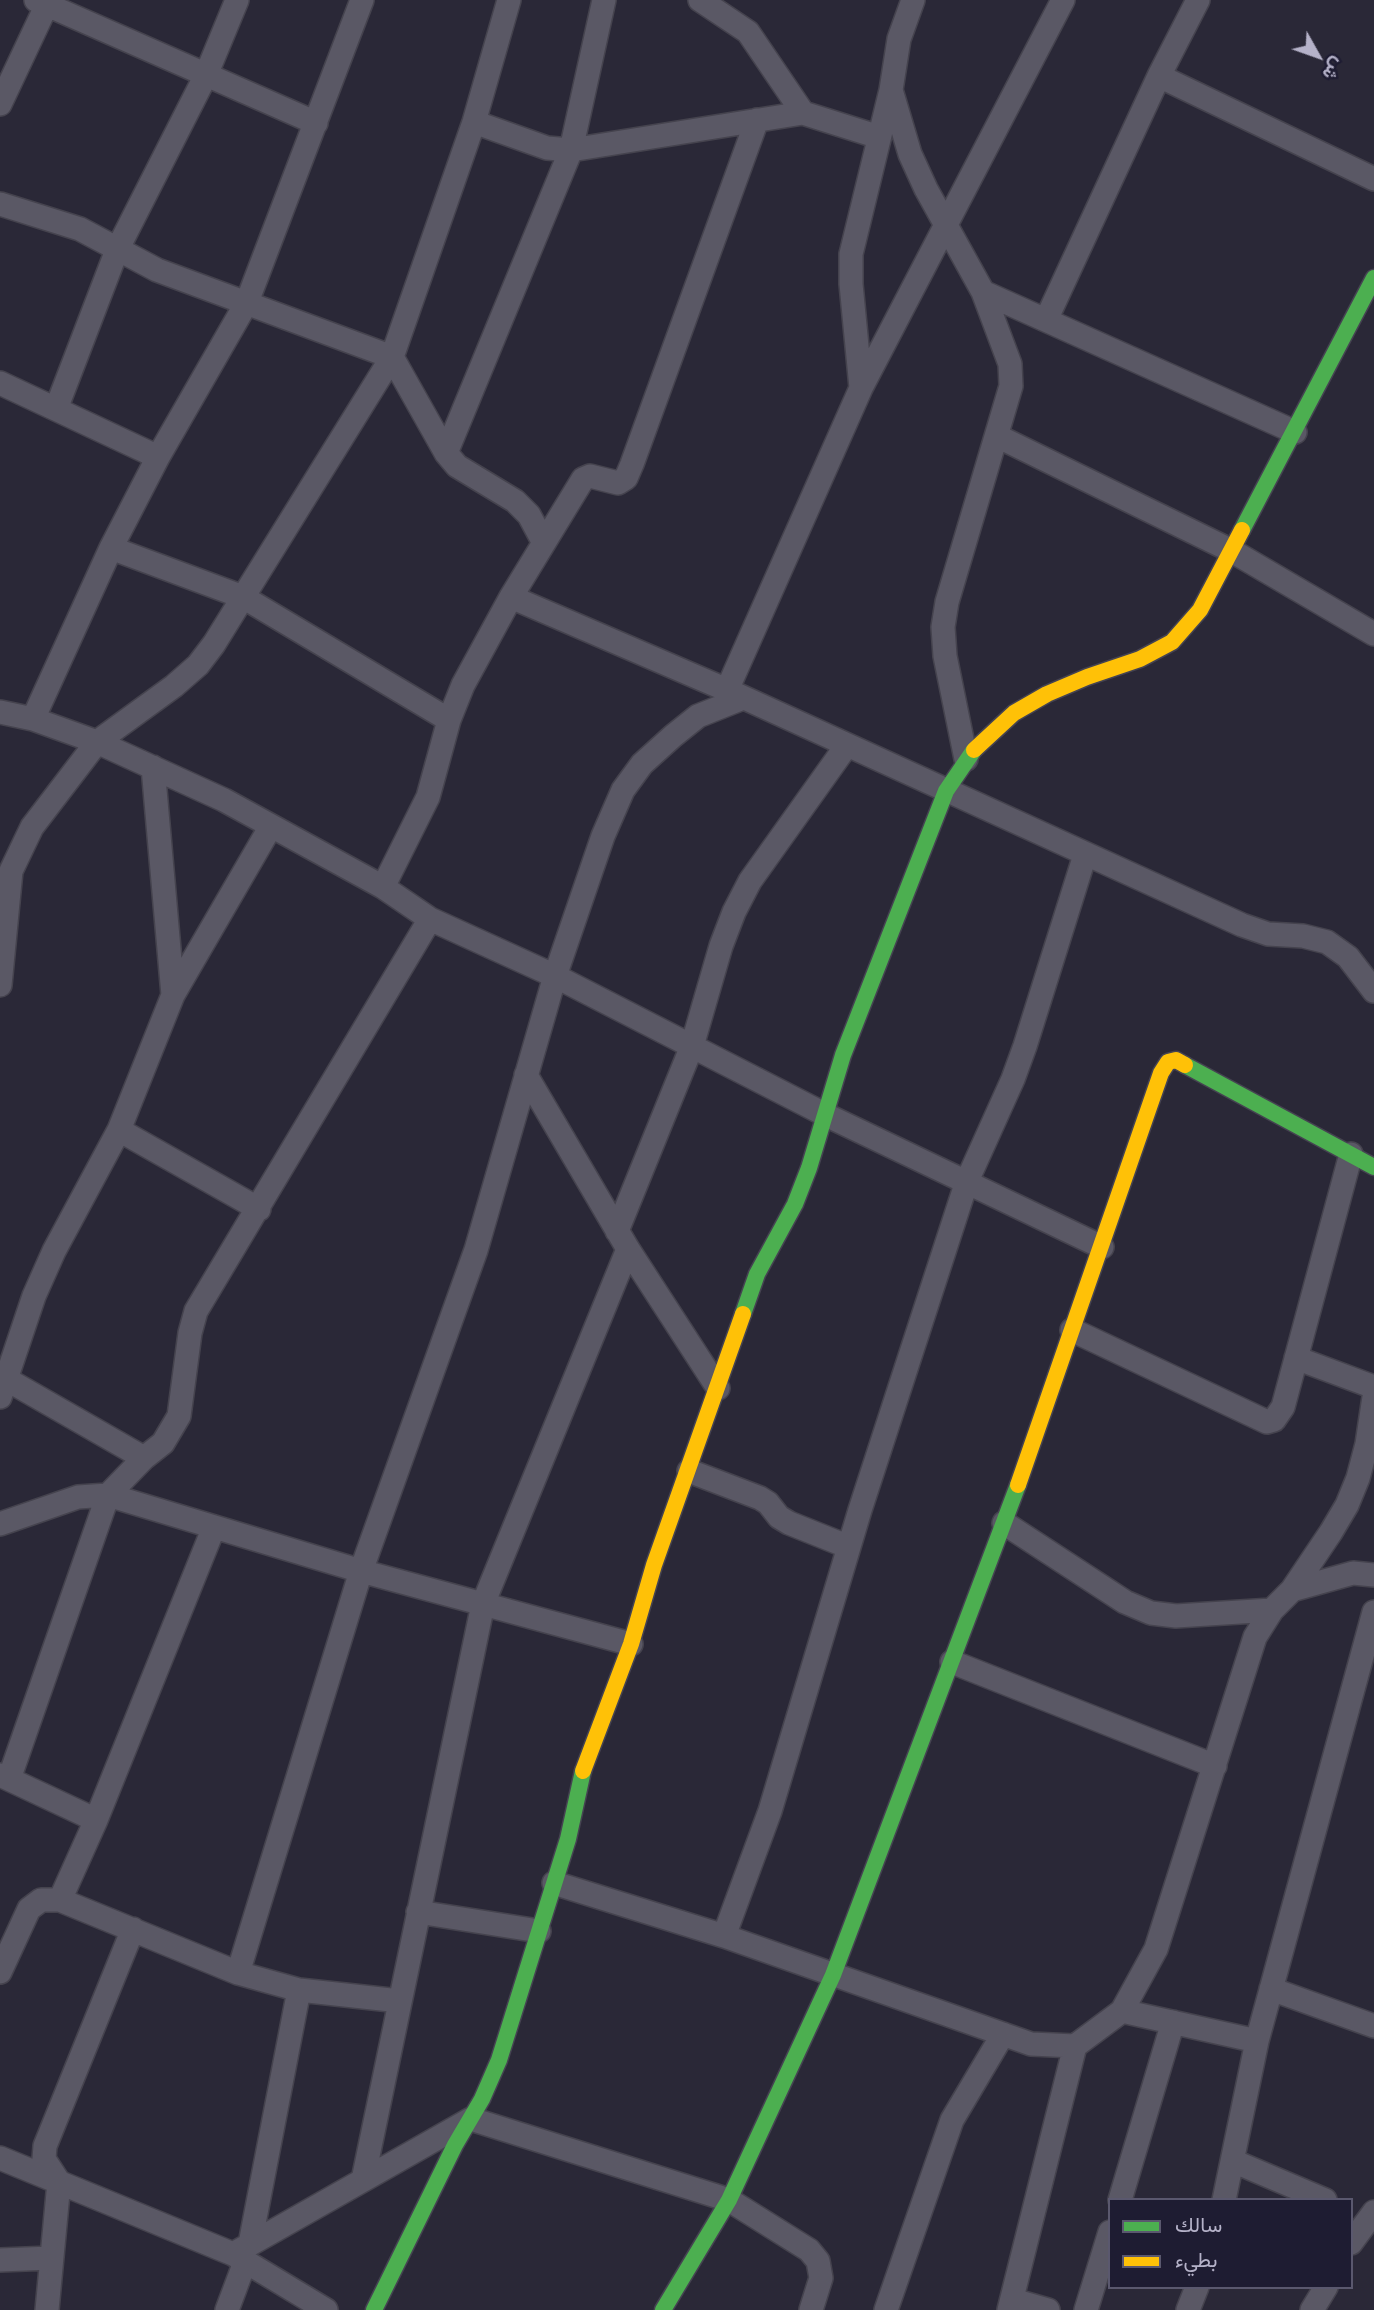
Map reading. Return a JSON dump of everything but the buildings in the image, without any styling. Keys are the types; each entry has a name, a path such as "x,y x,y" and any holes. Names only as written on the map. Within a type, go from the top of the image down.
{"street":[{"path":"56,409 117,250 205,75 237,0"},
{"path":"33,719 111,548 158,457 247,302 362,0"},
{"path":"0,985 11,870 32,827 97,742 174,686 198,665 391,357 474,122 509,0"},
{"path":"446,453 571,150 604,0"},
{"path":"699,0 748,32 803,113"},
{"path":"860,388 851,254 891,90 899,39 912,0"},
{"path":"238,1973 361,1571 476,1250 555,976 603,836 623,790 642,764 698,716 735,694 860,388 1063,0"},
{"path":"1046,320 1159,76 1198,0"},
{"path":"0,104 44,2 316,123"},
{"path":"1159,76 1374,179"},
{"path":"891,90 910,154 983,292 1010,364 1011,386 947,602 943,627 945,656 966,759"},
{"path":"474,122 547,148 571,150 803,113 879,137"},
{"path":"383,887 428,797 449,720 463,685 511,597 583,479 590,476 618,483 626,478 757,120"},
{"path":"0,204 80,229 157,270 391,357 446,453 457,466 515,501 529,515 544,543"},
{"path":"374,2310 406,2242 482,2099 499,2060 568,1839 586,1759 631,1644 654,1565 757,1274 795,1204 809,1168 843,1055 946,791 966,759 990,733 1025,707 1087,677 1140,659 1172,642 1200,610 1374,278"},
{"path":"983,292 1295,432"},
{"path":"0,383 158,457"},
{"path":"997,436 1232,551 1374,635"},
{"path":"111,548 243,597 449,720"},
{"path":"511,597 735,694 1242,925 1268,934 1303,936 1327,943 1348,957 1374,991"},
{"path":"0,712 33,719 97,742 224,800 383,887 430,919 555,976 826,1115 1102,1247"},
{"path":"363,2180 482,1604 622,1240 692,1046 721,946 734,912 750,881 847,745"},
{"path":"153,768 173,996"},
{"path":"144,1458 3,1388 34,1296 54,1251 119,1129 173,996 271,825"},
{"path":"724,1936 769,1811 849,1547 967,1181 1013,1079 1086,855"},
{"path":"96,1820 5,1777 108,1494 163,1443 179,1416 190,1333 196,1311 430,919"},
{"path":"663,2310 729,2200 833,1975 1004,1523 1161,1073 1168,1062 1177,1060 1374,1167"},
{"path":"526,1075 622,1240 718,1388"},
{"path":"119,1129 259,1209"},
{"path":"1072,1330 1267,1422 1274,1420 1283,1407 1351,1154"},
{"path":"1296,1357 1374,1387"},
{"path":"1048,2310 1011,2305 1076,2046 1122,2011 1156,1949 1255,1637 1272,1610 1292,1590 1331,1532 1351,1496 1367,1444 1374,1397"},
{"path":"689,1471 760,1497 779,1517 789,1523 849,1547"},
{"path":"0,1524 78,1497 108,1494 361,1571 631,1644"},
{"path":"1004,1523 1125,1602 1151,1613 1176,1616 1272,1610"},
{"path":"60,1899 96,1820 214,1527"},
{"path":"1292,1590 1353,1573 1374,1574"},
{"path":"1224,2198 1256,2041 1374,1612"},
{"path":"953,1661 1215,1766"},
{"path":"554,1883 724,1936 1031,2044 1076,2046"},
{"path":"0,1972 29,1909 41,1900 60,1899 238,1973 299,1990 400,2001"},
{"path":"418,1912 539,1931"},
{"path":"47,2310 59,2182 44,2159 45,2146 132,1929"},
{"path":"1271,1989 1374,2026"},
{"path":"227,2310 243,2253 299,1990"},
{"path":"1122,2011 1256,2041"},
{"path":"1120,2198 1173,2022"},
{"path":"886,2310 952,2120 1003,2034"},
{"path":"243,2253 363,2180 471,2119 729,2200 809,2250 818,2261 821,2278 811,2310"},
{"path":"0,2158 243,2253 326,2310"},
{"path":"1233,2161 1320,2198"},
{"path":"1353,2239 1365,2213"},
{"path":"1086,2310 1108,2238"},
{"path":"0,2260 51,2258"},
{"path":"1188,2310 1196,2289"},
{"path":"1312,2310 1325,2289"}],"traffic: fast":[{"path":"1242,530 1374,278"},
{"path":"743,1314 757,1274 795,1204 809,1168 843,1055 946,791 974,750"},
{"path":"1185,1065 1374,1167"},
{"path":"663,2310 729,2200 833,1975 1018,1485"},
{"path":"374,2310 455,2145 482,2099 499,2060 568,1839 583,1771"}],"traffic: slow":[{"path":"974,750 1014,713 1047,694 1140,659 1172,642 1200,610 1242,530"},
{"path":"1018,1485 1161,1073 1168,1062 1176,1060 1185,1065"},
{"path":"583,1771 631,1644 654,1565 743,1314"}]}
